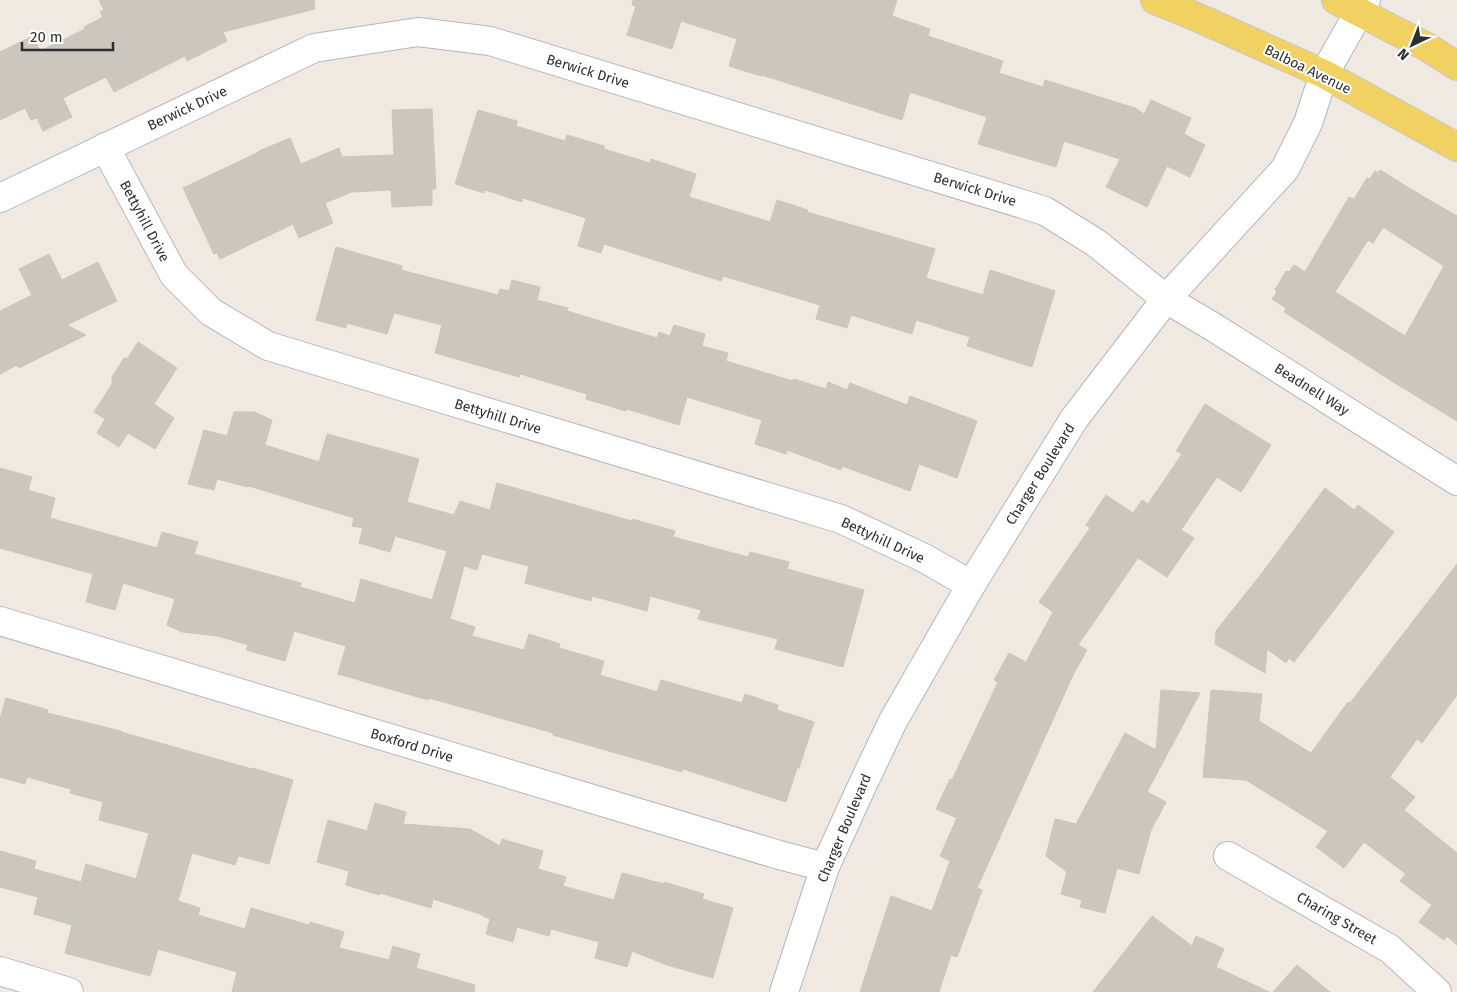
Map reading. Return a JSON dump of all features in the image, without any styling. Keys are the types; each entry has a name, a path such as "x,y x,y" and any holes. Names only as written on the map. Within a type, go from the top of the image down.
{"main road":[{"name":"Balboa Avenue","path":"1155,0 1324,74 1457,147"},
{"path":"1354,4 1457,66"}],"street":[{"name":"Charger Boulevard","path":"784,992 825,866 893,721 971,585 1074,419 1166,299 1285,169 1308,122 1324,74 1354,4"},
{"name":"Berwick Drive","path":"0,198 314,48 418,32 490,41 1045,210 1096,243 1166,299"},
{"name":"Bettyhill Drive","path":"105,147 174,275 211,312 268,346 841,519 924,558 971,585"},
{"name":"Beadnell Way","path":"1166,299 1457,481"},
{"name":"Boxford Drive","path":"0,621 760,850 825,866"},
{"name":"Charing Street","path":"1228,856 1390,949 1437,992"},
{"path":"0,971 69,992"}],"building":[{"path":"99,0 314,0 315,9 223,32 227,41 187,61 185,56 114,92 106,77 63,98 72,117 43,131 37,118 31,120 25,108 0,120 0,52 33,36 40,51 85,29 84,27 103,17 100,12 104,10"},
{"path":"633,0 897,0 892,16 930,29 928,36 1003,61 999,73 1043,87 1045,80 1135,108 1144,114 1151,100 1191,118 1184,134 1205,145 1190,177 1167,166 1147,207 1106,187 1120,159 1064,141 1056,167 978,144 987,117 910,92 902,120 729,66 737,39 681,21 672,49 627,35 636,6 632,5"},
{"path":"432,109 436,189 432,189 432,205 392,207 391,190 352,192 325,203 333,223 299,238 293,224 220,259 217,253 214,254 183,188 290,138 301,164 339,148 342,157 394,155 392,110"},
{"path":"478,110 517,121 516,126 565,141 567,135 650,163 651,159 696,174 689,197 770,222 777,200 808,210 807,212 935,249 926,278 983,295 990,270 1055,291 1032,367 967,346 970,337 916,320 912,334 851,315 847,328 816,319 820,305 723,276 721,281 604,244 601,253 578,246 586,218 523,198 522,202 485,190 484,193 455,184"},
{"path":"1380,170 1457,216 1457,421 1284,312 1286,308 1272,299 1286,271 1289,272 1294,265 1305,272 1349,197 1354,199 1367,178 1370,179 1375,171 1378,173","holes":["1383,227 1444,266 1405,336 1335,292 1368,240 1373,243"]},
{"path":"336,247 402,266 401,270 498,295 500,289 509,291 512,280 540,287 537,300 568,308 567,311 657,338 659,332 670,336 674,325 705,334 702,346 728,353 726,361 826,389 828,382 847,390 850,383 907,405 910,396 977,421 957,478 919,464 910,491 842,466 841,470 787,450 786,454 755,444 762,420 687,397 679,425 586,399 587,394 520,374 519,377 435,353 442,325 394,313 387,334 347,323 346,328 316,320"},
{"path":"49,254 62,280 98,262 117,301 67,325 86,335 19,368 17,365 0,374 0,311 32,295 19,269"},
{"path":"138,342 177,368 154,404 174,418 155,449 128,433 119,447 97,433 105,419 94,412 112,384 112,377 124,358 128,358"},
{"path":"1205,404 1271,445 1241,492 1217,477 1181,530 1194,538 1167,577 1138,558 1078,645 1087,650 1073,675 977,888 982,890 957,957 951,955 939,992 860,992 891,896 932,911 950,861 940,856 957,818 936,809 950,779 952,780 998,682 994,680 1009,653 1026,662 1053,612 1039,602 1090,528 1086,525 1106,495 1133,513 1142,500 1148,504 1182,454 1176,451"},
{"path":"234,412 254,412 272,420 265,445 319,462 327,434 419,459 407,502 454,515 460,501 490,510 497,483 632,521 632,519 675,531 673,537 748,557 750,552 789,562 787,569 864,590 843,667 775,649 778,639 698,619 701,610 650,596 647,611 592,596 591,601 525,583 529,566 482,554 477,570 464,566 450,619 475,627 472,636 524,650 529,634 560,644 559,648 604,661 600,675 657,692 661,680 742,703 745,694 778,705 777,710 814,722 786,802 683,769 682,772 553,735 553,733 338,674 346,646 294,631 285,661 246,650 248,645 218,636 182,632 167,625 175,599 123,583 115,610 86,602 93,574 0,548 0,468 32,477 28,490 55,498 50,518 157,548 162,532 198,542 194,554 301,583 300,587 355,603 361,579 432,600 447,551 395,536 390,552 359,543 363,528 352,526 354,518 249,486 217,479 214,490 188,484 204,430 227,436"},
{"path":"1325,488 1354,510 1358,505 1394,532 1294,662 1289,658 1286,663 1267,649 1265,673 1215,644 1216,631"},
{"path":"1457,564 1457,695 1422,743 1417,739 1390,777 1415,797 1404,810 1457,853 1457,945 1447,936 1444,940 1419,922 1432,905 1400,881 1406,874 1364,842 1344,868 1316,847 1328,831 1246,780 1203,777 1211,690 1262,694 1259,721 1311,753 1348,702 1350,703"},
{"path":"1161,690 1200,693 1147,792 1166,802 1151,830 1139,874 1117,868 1105,913 1080,907 1082,900 1061,894 1067,872 1046,856 1055,819 1076,824 1125,733 1156,750"},
{"path":"6,698 48,710 47,713 121,731 293,780 269,864 238,856 235,865 192,853 178,901 200,908 198,915 245,929 251,908 309,925 310,922 344,932 339,948 389,960 393,946 420,954 416,968 475,985 474,992 232,992 237,972 158,949 150,976 65,953 72,925 34,914 38,897 0,887 0,851 36,861 34,869 81,882 86,864 136,879 149,833 99,820 103,802 70,793 71,789 27,777 25,784 0,777 0,719"},
{"path":"375,803 406,812 403,824 470,829 500,846 502,839 543,851 538,869 566,877 563,886 614,900 622,873 664,884 664,882 704,894 702,899 733,908 713,978 667,965 632,951 627,967 595,958 599,942 551,929 549,936 517,927 513,942 486,934 490,919 483,915 433,899 431,908 346,885 349,871 317,862 328,820 367,831"},
{"path":"1152,916 1192,946 1196,936 1224,949 1216,967 1269,992 1093,992"},
{"path":"1297,965 1330,992 1273,992"}]}
